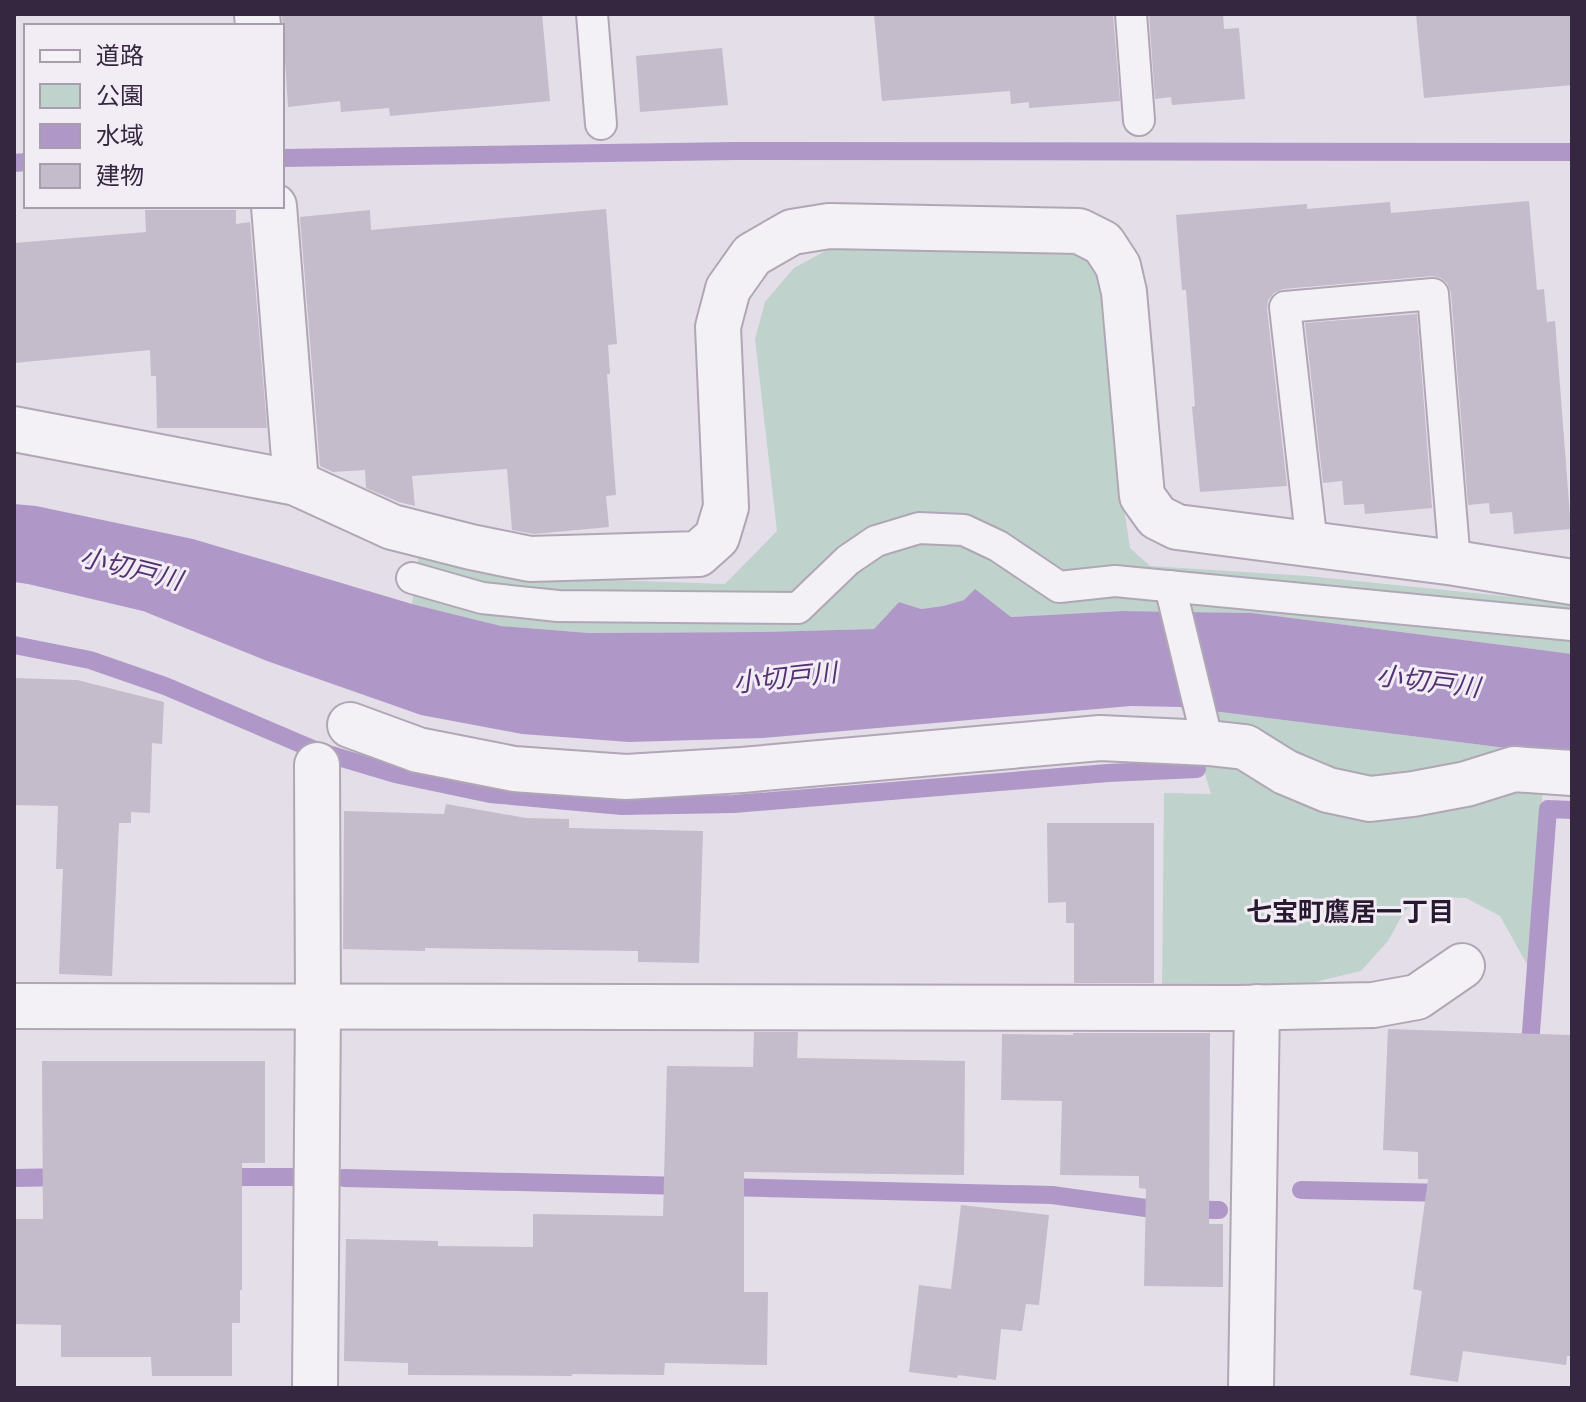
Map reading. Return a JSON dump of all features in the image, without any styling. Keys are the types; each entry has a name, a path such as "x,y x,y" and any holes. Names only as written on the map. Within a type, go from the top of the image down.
{"street":[{"path":"274,208 296,483"},
{"path":"14,429 296,483 392,527 530,559 698,554 717,537 726,507 718,327 728,289 752,255 792,232 829,226 1079,231 1103,243 1118,266 1124,292 1142,496 1157,517 1177,527 1455,563 1572,582"},
{"path":"350,725 418,750 514,769 626,777 742,770 1100,738 1207,739 1245,747 1285,772 1328,790 1370,799 1466,784 1514,769 1572,773"},
{"path":"315,1388 317,765"},
{"path":"14,1006 1373,1005 1417,997 1462,966"},
{"path":"1251,1388 1257,1007"}],"lane":[{"path":"592,14 601,124"},
{"path":"1131,14 1139,120"},
{"path":"1312,545 1285,307 1433,294 1455,563"},
{"path":"412,578 482,598 558,606 798,608 848,560 876,541 919,528 964,530 998,546 1059,587 1115,581 1172,592 1572,625"},
{"path":"1172,592 1207,739"}],"green space":[{"path":"829,249 1063,250 1084,259 1105,279 1130,548 1150,566 1307,576 1572,603 1572,654 1252,613 1122,611 1010,617 964,600 921,609 899,602 874,629 762,632 589,633 501,626 412,604 419,553 525,577 725,584 777,531 755,339 765,302 794,268"},
{"path":"1181,707 1546,753 1528,966 1500,916 1466,898 1429,897 1405,910 1388,941 1361,971 1315,982 1162,996 1164,793 1211,794"}],"water":[{"name":"小切戸川","path":"14,504 193,539 412,604 501,626 589,633 874,629 899,602 921,609 943,606 964,600 975,589 1011,617 1122,611 1252,613 1572,654 1572,754 1181,707 1131,706 763,738 629,742 522,734 421,715 267,661 143,611 14,582"}],"building":[{"path":"282,14 542,14 550,101 390,116 389,108 341,112 340,101 288,107"},
{"path":"874,14 1113,14 1120,101 1029,108 1029,102 1011,104 1010,91 882,101"},
{"path":"1149,14 1223,14 1224,29 1239,28 1245,99 1172,105 1171,97 1155,99"},
{"path":"1416,14 1572,14 1572,85 1424,98"},
{"path":"722,48 728,105 640,112 636,56"},
{"path":"1529,201 1537,290 1544,289 1547,322 1555,321 1571,529 1514,534 1512,512 1490,514 1489,503 1468,505 1451,293 1447,283 1432,276 1283,289 1274,293 1268,300 1267,309 1287,486 1200,492 1186,290 1182,290 1176,215 1307,204 1307,209 1390,202 1391,213"},
{"path":"606,209 617,344 608,345 610,374 607,374 616,495 606,496 609,527 534,534 512,530 507,469 412,476 415,506 366,488 365,470 333,472 320,466 300,217 370,210 371,230"},
{"path":"145,210 236,210 236,224 250,222 267,428 157,428 156,376 151,376 150,350 14,363 14,243 146,232"},
{"path":"1417,314 1432,508 1365,514 1364,504 1344,505 1342,481 1323,483 1305,323"},
{"path":"14,678 77,680 164,702 162,744 152,743 150,813 131,812 131,823 119,823 112,976 59,974 63,869 56,869 58,806 14,805"},
{"path":"446,804 526,818 569,819 569,828 703,831 699,963 638,962 638,951 343,949 344,811 444,814"},
{"path":"1047,823 1154,823 1154,983 1074,983 1074,923 1066,923 1066,902 1048,903"},
{"path":"1388,1029 1572,1035 1572,1356 1567,1356 1566,1365 1463,1351 1458,1382 1410,1375 1422,1291 1413,1289 1428,1179 1418,1179 1418,1152 1383,1150"},
{"path":"754,1032 798,1032 797,1058 965,1061 964,1175 744,1172 744,1292 768,1292 767,1365 665,1363 664,1375 408,1375 408,1363 344,1361 346,1239 438,1241 438,1246 533,1247 533,1214 663,1216 667,1066 753,1067"},
{"path":"1210,1033 1209,1224 1223,1224 1223,1287 1144,1286 1146,1189 1139,1188 1139,1176 1060,1175 1062,1101 1001,1100 1002,1034"},
{"path":"42,1061 265,1061 265,1163 242,1163 242,1290 240,1323 232,1323 232,1376 152,1376 151,1357 61,1357 61,1325 14,1324 14,1219 43,1219"},
{"path":"961,1205 1049,1215 1039,1305 1026,1304 1022,1331 1001,1329 996,1380 909,1372 919,1285 951,1289"}],"waterway":[{"path":"284,158 736,151 1572,152"},
{"path":"14,163 24,162"},
{"path":"14,645 90,660 165,686 315,750 395,774 490,794 622,806 734,804 1108,773 1197,769"},
{"path":"1529,1058 1548,809 1572,810"},
{"path":"14,1178 67,1177"},
{"path":"221,1177 294,1177"},
{"path":"344,1178 685,1186"},
{"path":"723,1187 1052,1195 1153,1209 1219,1210"},
{"path":"1301,1190 1450,1193"}],"district":[{"name":"七宝町鷹居一丁目","path":"1350,911"}]}
